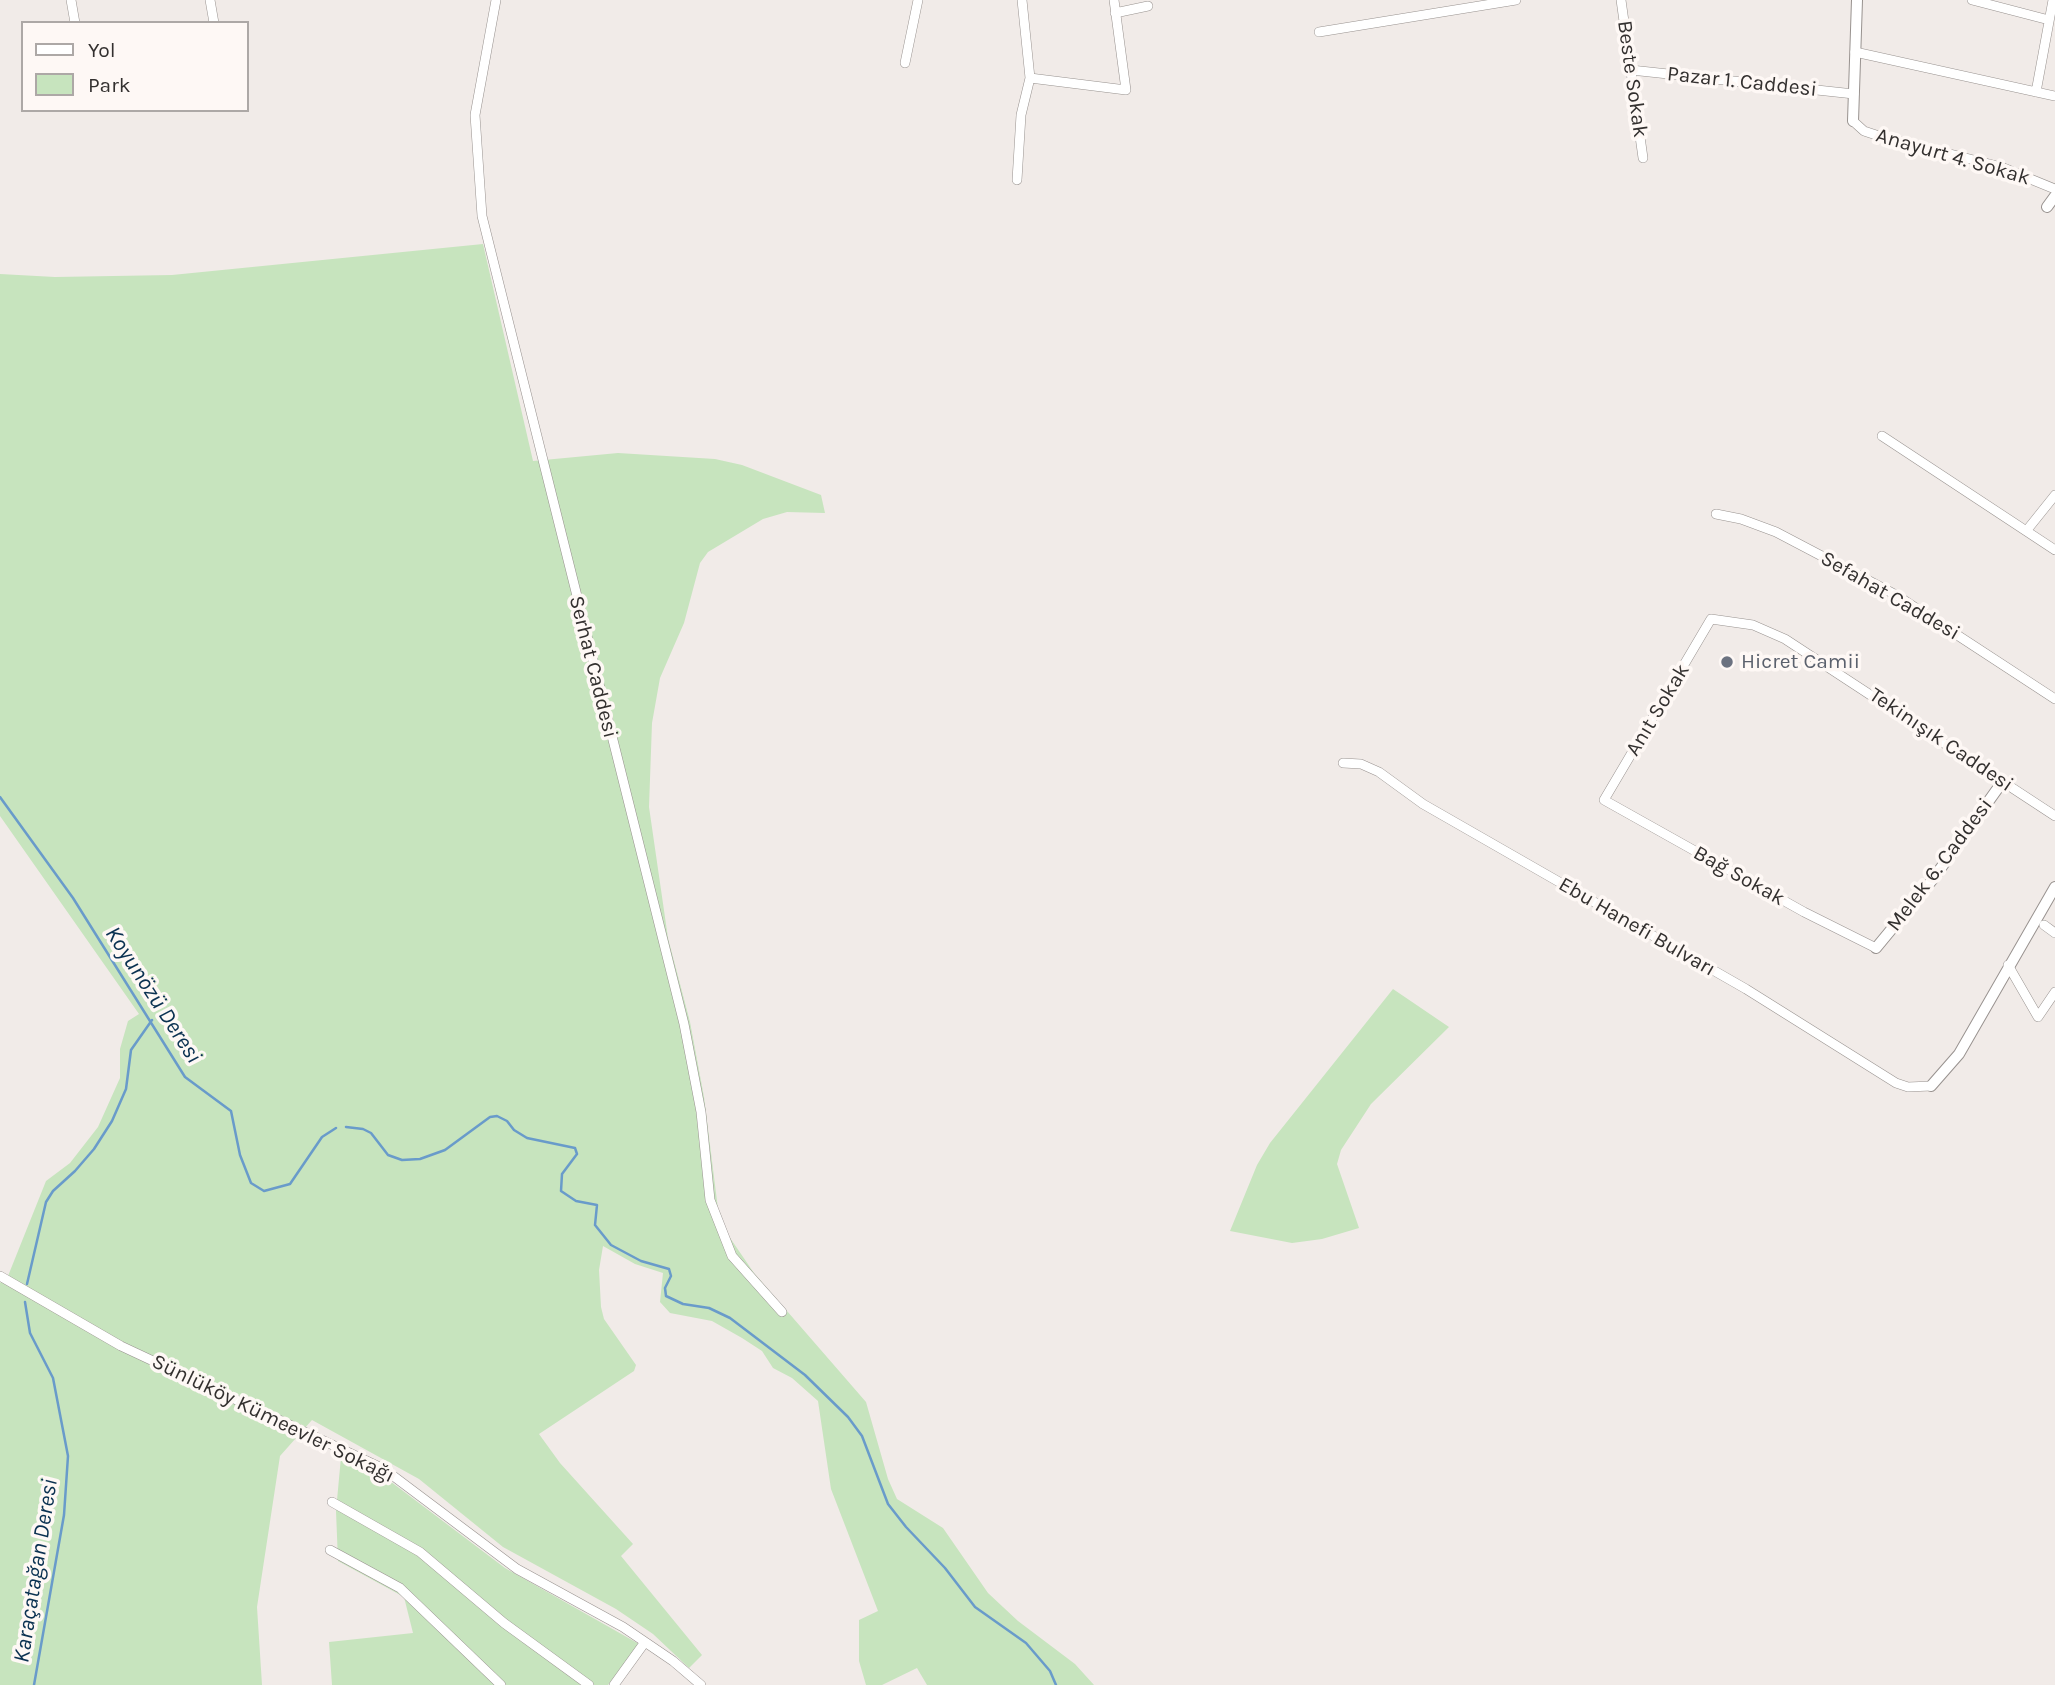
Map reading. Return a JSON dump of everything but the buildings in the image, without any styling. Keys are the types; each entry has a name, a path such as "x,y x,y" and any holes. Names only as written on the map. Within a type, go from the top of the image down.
{"street":[{"path":"71,0 75,21"},
{"path":"210,0 214,21"},
{"name":"Serhat Caddesi","path":"496,0 475,115 482,216 684,1024 701,1112 710,1200 732,1256 782,1312"},
{"path":"905,63 918,0"},
{"path":"1017,180 1021,115 1030,78 1022,0"},
{"path":"1030,78 1126,90 1114,0"},
{"path":"1319,32 1516,0"},
{"name":"Beste Sokak","path":"1621,0 1643,158"},
{"path":"1853,121 1857,0"},
{"path":"1972,0 2049,20"},
{"path":"2036,92 2053,3"},
{"path":"1115,13 1148,6"},
{"path":"1854,52 2055,96"},
{"name":"Pazar 1. Caddesi","path":"1631,70 1854,94"},
{"name":"Anayurt 4. Sokak","path":"1853,121 1864,131 2001,167 2055,189"},
{"path":"2047,207 2055,196"},
{"path":"1882,436 1976,501 2027,530 2055,550"},
{"path":"2027,530 2055,495"},
{"name":"Sefahat Caddesi","path":"1716,514 1741,519 1776,532 1896,595 2055,699"},
{"name":"Tekinışık Caddesi","path":"1711,619 1754,625 1778,635 2055,816"},
{"name":"Anıt Sokak","path":"1604,800 1711,619"},
{"name":"Ebu Hanefi Bulvarı","path":"1343,763 1361,764 1379,772 1423,804 1734,982 1896,1083 1908,1087 1931,1086"},
{"name":"Melek 6. Caddesi","path":"1876,948 1933,879 2003,781"},
{"name":"Bağ Sokak","path":"1604,800 1804,912 1876,948"},
{"path":"1931,1086 1959,1054 2055,887"},
{"path":"2044,925 2055,933"},
{"path":"2008,965 2038,1017 2055,992"},
{"name":"Sünlüköy Kümeevler Sokağı","path":"0,1276 121,1346 384,1469 517,1569 645,1642 701,1685"},
{"path":"331,1502 420,1552 503,1623 589,1685"},
{"path":"330,1550 400,1588 501,1685"},
{"path":"614,1685 645,1642"}],"green space":[{"path":"483,244 533,461 618,453 715,459 742,465 821,495 825,513 787,512 763,519 708,552 700,563 684,623 660,678 652,723 649,807 668,938 690,1022 704,1097 718,1209 726,1232 754,1273 866,1402 888,1479 897,1499 943,1528 988,1593 1018,1621 1075,1664 1094,1685 927,1685 917,1668 882,1685 866,1685 859,1661 859,1620 878,1611 831,1489 818,1401 792,1378 773,1368 762,1351 742,1338 712,1321 670,1313 660,1302 663,1273 635,1264 603,1246 599,1270 601,1307 604,1319 636,1365 634,1371 539,1434 560,1463 633,1544 621,1556 702,1655 689,1668 653,1634 616,1609 503,1547 419,1479 312,1420 280,1456 257,1607 262,1685 0,1685 0,1283 8,1276 46,1181 70,1163 98,1127 120,1078 120,1049 128,1021 139,1014 0,816 0,274 55,277 172,275"},
{"path":"1393,989 1449,1027 1371,1104 1341,1150 1337,1164 1359,1228 1322,1239 1292,1243 1230,1231 1257,1165 1270,1143"},
{"path":"341,1457 374,1469 505,1568 639,1644 608,1685 332,1685 329,1642 413,1633 404,1597 338,1561 336,1511"}],"waterway":[{"name":"Koyunözü Deresi","path":"0,797 73,898 185,1077 231,1111 240,1155 251,1183 264,1191 290,1184 322,1137 336,1128"},
{"name":"Karaçatağan Deresi","path":"27,1284 46,1202 53,1191 94,1149 112,1121 126,1089 131,1050 152,1020"},
{"name":"Koyunözü Deresi","path":"346,1127 371,1133 388,1155 402,1160 420,1159 445,1150 490,1117 497,1116 527,1138 575,1148 577,1154 562,1174 561,1191 576,1201 597,1205 595,1225 611,1245 641,1261 669,1269 671,1276 665,1288 666,1296 683,1304 709,1308 730,1318 805,1375 848,1417 862,1436 888,1504 945,1568 975,1607 1026,1643 1050,1671 1056,1685"},
{"name":"Karaçatağan Deresi","path":"25,1302 30,1333 53,1378 68,1456 64,1515 34,1685"}],"place":[{"name":"Hicret Camii","path":"1727,662"}]}
